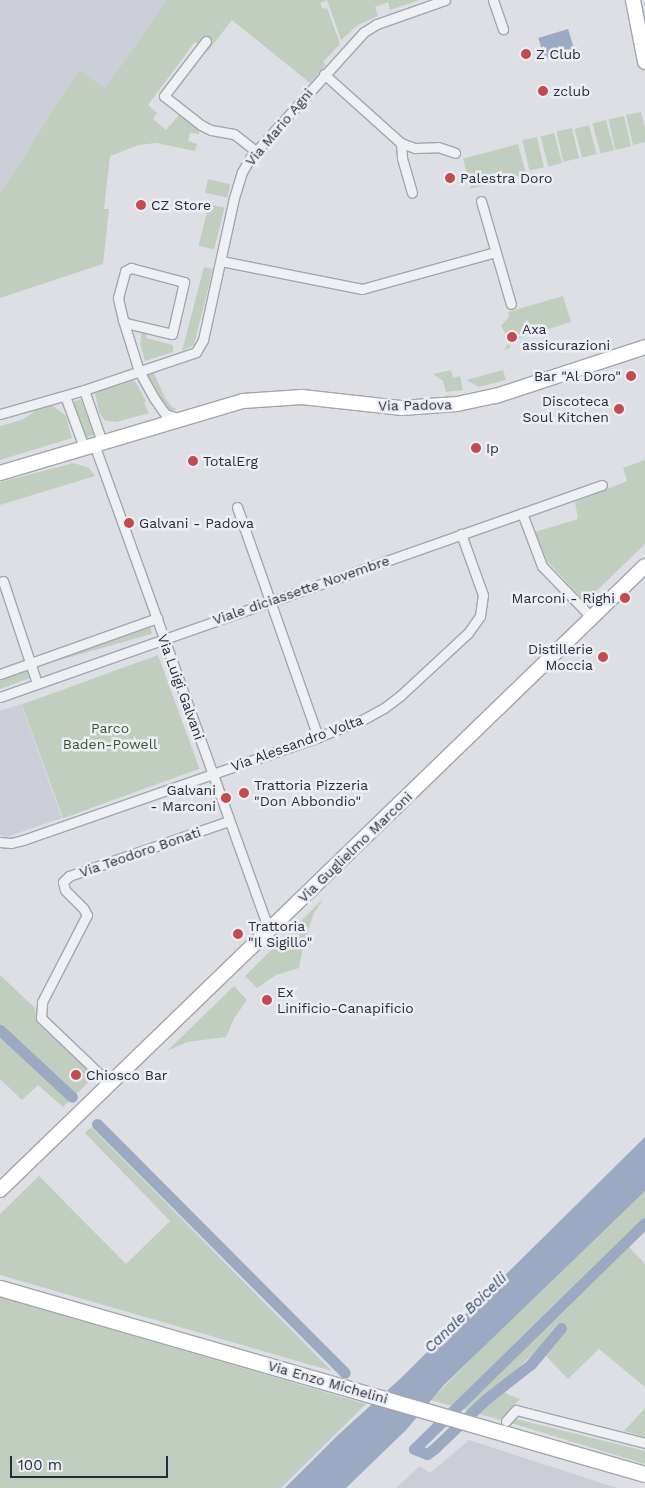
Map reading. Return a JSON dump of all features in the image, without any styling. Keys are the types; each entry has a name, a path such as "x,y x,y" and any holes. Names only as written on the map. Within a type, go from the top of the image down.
{"main road":[{"path":"637,10 645,62"},
{"name":"Via Padova","path":"0,473 180,418 243,401 282,397 402,408 457,404 496,396 645,347"},
{"name":"Via Guglielmo Marconi","path":"0,1190 645,566"},
{"name":"Via Enzo Michelini","path":"4,1288 639,1472"}],"street":[{"name":"Via Mario Agni","path":"139,371 196,352 203,340 239,181 246,164 256,151 351,44 372,26 445,0"},
{"path":"494,0 503,29"},
{"path":"206,41 164,96 201,125 234,134 256,151"},
{"path":"324,74 401,143 415,148 438,147 455,153"},
{"path":"401,143 402,158 412,193"},
{"path":"481,201 511,304"},
{"path":"221,261 362,289 496,252"},
{"path":"123,320 126,323 172,334 184,282 132,268 127,270 118,298 123,320 139,371 159,408 171,418 180,418"},
{"path":"0,414 65,396 139,371"},
{"path":"84,390 93,444"},
{"path":"65,396 93,444"},
{"name":"Via Luigi Galvani","path":"93,444 269,930"},
{"name":"Viale diciassette Novembre","path":"0,697 602,485"},
{"path":"236,507 318,737"},
{"path":"522,513 542,566 591,618"},
{"name":"Via Alessandro Volta","path":"0,842 11,843 23,840 318,737 364,719 384,708 401,695 474,626 480,616 484,601 462,534"},
{"path":"3,581 37,683"},
{"path":"0,674 157,618"},
{"name":"Via Teodoro Bonati","path":"110,1084 41,1018 42,1002 87,915 83,908 65,890 64,882 69,876 230,820"},
{"path":"506,1421 516,1410 645,1443"}],"shaded area":[{"path":"0,0 167,0 105,88 79,70 0,193"},
{"path":"21,704 62,818 6,837 0,835 0,711"},
{"path":"469,1440 617,1488 396,1488 420,1466 430,1473"}],"green space":[{"path":"167,0 327,0 320,3 323,9 327,8 339,45 323,62 326,65 310,83 232,20 208,51 195,42 148,105 157,113 153,119 166,130 180,114 197,128 200,134 190,133 188,141 197,144 195,151 156,143 139,145 110,156 104,209 109,209 103,264 0,298 0,193 79,70 105,88"},
{"path":"327,0 419,0 390,10 388,2 375,7 378,16 358,25 341,40"},
{"path":"641,112 645,129 645,142 633,145 626,115"},
{"path":"624,116 631,146 615,150 608,120"},
{"path":"606,120 614,150 601,154 592,124"},
{"path":"589,125 597,154 582,158 575,129"},
{"path":"572,128 579,158 563,162 556,132"},
{"path":"554,133 562,163 549,167 540,137"},
{"path":"537,137 544,167 529,171 522,140"},
{"path":"518,144 526,174 471,189 463,159"},
{"path":"208,179 230,184 227,198 205,193"},
{"path":"209,204 225,208 214,250 199,246"},
{"path":"204,267 213,269 194,345 182,351"},
{"path":"563,296 571,322 513,340 514,343 509,344 510,348 504,350 510,342 501,326 509,317 508,312"},
{"path":"142,330 147,331 146,338 173,345 173,352 145,361 140,344"},
{"path":"451,370 453,378 460,376 463,390 446,392 443,381 433,374"},
{"path":"503,370 506,380 479,387 466,380"},
{"path":"153,371 165,398 172,407 177,409 170,411 163,406 144,373"},
{"path":"132,376 146,401 144,403 149,413 116,422 104,420 99,412 94,389"},
{"path":"81,399 94,435 86,438 73,402"},
{"path":"42,406 53,406 66,416 72,438 0,460 0,426 22,420"},
{"path":"645,460 645,544 585,602 547,561 535,532 578,519 575,502 627,481 623,468"},
{"path":"74,463 89,468 95,476 0,505 0,482"},
{"path":"150,627 152,634 37,667 35,660"},
{"name":"Parco Baden-Powell","path":"158,655 199,769 63,818 22,705"},
{"path":"28,670 30,678 0,689 0,679"},
{"path":"324,898 314,913 303,946 299,968 276,975 257,988 245,976"},
{"path":"0,975 34,1007 38,1024 95,1076 63,1107 38,1085 22,1100 0,1079"},
{"path":"234,986 247,1000 235,1017 226,1037 187,1042 167,1051"},
{"path":"91,1127 332,1371 0,1275 0,1214 39,1176 126,1264 170,1221 85,1133"},
{"path":"645,1191 645,1231 629,1247 645,1264 645,1387 599,1349 568,1379 546,1356 566,1331 557,1324 537,1350 499,1386 507,1394 520,1399 500,1420 431,1400 533,1296"},
{"path":"0,1297 366,1404 281,1488 0,1488"},
{"path":"645,1408 645,1437 624,1431"},
{"path":"516,1419 645,1451 645,1464 511,1423"}],"water":[{"path":"568,29 574,49 544,58 538,38"},
{"path":"645,1137 645,1191 444,1385 406,1430 346,1488 285,1488 338,1435 401,1378"}],"waterway":[{"path":"0,1030 72,1097"},
{"path":"97,1124 345,1373"},
{"path":"561,1328 531,1364 485,1400 435,1448 427,1454 414,1449 645,1223"}],"place":[{"name":"Z Club","path":"526,54"},
{"name":"zclub","path":"543,91"},
{"name":"Palestra Doro","path":"450,178"},
{"name":"CZ Store","path":"141,205"},
{"name":"Axa assicurazioni","path":"512,337"},
{"name":"Bar \"Al Doro\"","path":"631,376"},
{"name":"Discoteca Soul Kitchen","path":"619,409"},
{"name":"Ip","path":"476,448"},
{"name":"TotalErg","path":"193,461"},
{"name":"Galvani - Padova","path":"129,523"},
{"name":"Marconi - Righi","path":"625,598"},
{"name":"Distillerie Moccia","path":"603,657"},
{"name":"Trattoria Pizzeria \"Don Abbondio\"","path":"244,793"},
{"name":"Galvani - Marconi","path":"226,798"},
{"name":"Trattoria \"Il Sigillo\"","path":"238,934"},
{"name":"Ex Linificio-Canapificio","path":"267,1000"},
{"name":"Chiosco Bar","path":"76,1075"}],"water label":[{"name":"Canale Boicelli","path":"466,1313"}]}
